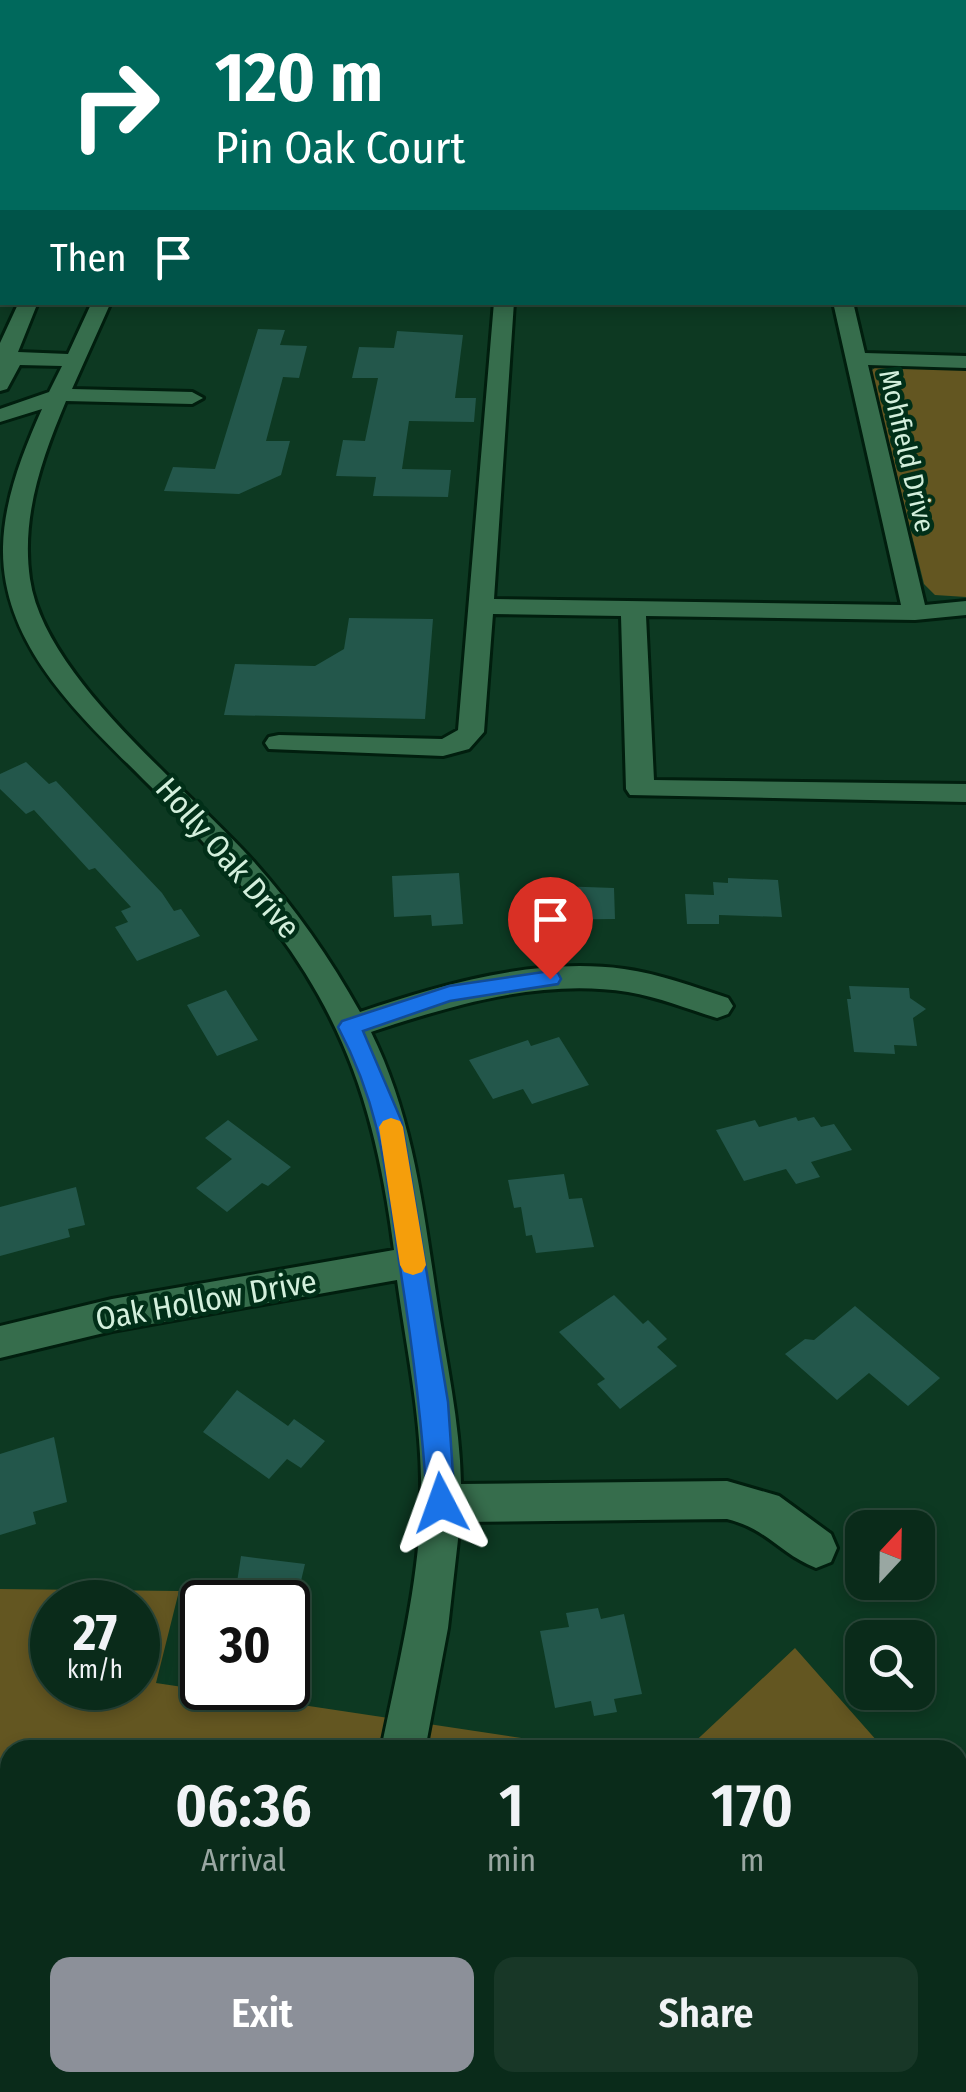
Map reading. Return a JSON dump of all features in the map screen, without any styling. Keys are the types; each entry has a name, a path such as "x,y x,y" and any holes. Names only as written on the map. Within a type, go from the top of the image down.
{"street":[{"path":"4,358 28,305"},
{"name":"Holly Oak Drive","path":"101,305 21,492 9,586 38,642 68,686 189,808 272,900 310,952 368,1060 390,1122 434,1402 441,1503 425,1638 405,1740"},
{"path":"279,744 439,748 462,742 472,730 504,305"},
{"name":"Mohfield Drive","path":"844,305 915,613"},
{"path":"4,358 76,360"},
{"path":"0,384 10,367 4,358"},
{"path":"855,359 966,362"},
{"path":"0,416 58,402 190,405"},
{"path":"480,606 915,613 966,608"},
{"path":"634,609 640,789 966,793"},
{"path":"350,1027 449,994 550,979 615,980 717,1006"},
{"name":"Oak Hollow Drive","path":"0,1342 112,1315 412,1262"},
{"path":"441,1503 727,1500 765,1509 816,1548"}],"shaded area":[{"path":"879,365 966,367 966,597 935,595 924,584 873,379 872,370"},
{"path":"0,1589 30,1589 30,1710 160,1710 160,1684 180,1687 180,1710 310,1710 310,1706 535,1740 0,1740"},
{"path":"160,1591 179,1591 160,1667"},
{"path":"795,1648 845,1705 845,1710 850,1710 876,1740 697,1740"}],"building":[{"path":"258,329 285,330 280,345 307,346 299,378 283,377 266,441 290,441 281,475 239,494 164,491 173,467 215,469"},
{"path":"397,331 463,335 455,398 476,398 474,422 409,421 402,469 451,470 448,497 373,496 376,477 336,476 343,440 365,441 378,378 352,378 359,347 394,348"},
{"path":"349,618 433,619 425,719 224,715 235,664 315,666 344,649"},
{"path":"26,762 49,784 56,781 162,893 174,911 181,909 200,936 137,961 115,927 128,922 121,911 131,907 95,868 89,870 34,810 26,814 0,789 0,774"},
{"path":"459,873 463,924 432,926 431,915 394,917 392,876"},
{"path":"728,878 778,880 782,917 719,915 719,924 687,924 685,894 714,895 713,882 728,883"},
{"path":"529,885 614,888 615,919 527,920"},
{"path":"849,986 909,988 910,998 926,1009 913,1018 917,1046 894,1045 895,1054 854,1052"},
{"path":"226,990 258,1040 217,1056 187,1005"},
{"path":"559,1037 589,1085 532,1104 523,1089 493,1099 469,1060 528,1040 531,1046"},
{"path":"796,1117 798,1121 814,1117 821,1127 834,1124 852,1150 811,1162 820,1177 796,1184 786,1169 744,1181 716,1130 755,1120 759,1127"},
{"path":"228,1120 291,1167 268,1186 262,1183 227,1212 196,1188 232,1159 205,1138"},
{"path":"564,1174 569,1199 582,1198 594,1247 536,1253 532,1235 526,1236 521,1207 514,1208 508,1180"},
{"path":"76,1187 85,1225 68,1229 70,1237 0,1256 0,1207"},
{"path":"614,1295 643,1324 648,1320 667,1339 657,1347 677,1366 620,1409 597,1384 605,1379 559,1332"},
{"path":"855,1306 940,1378 908,1406 869,1373 837,1400 785,1354 805,1339 814,1340"},
{"path":"237,1390 288,1426 294,1419 325,1441 301,1468 287,1459 269,1479 203,1432"},
{"path":"54,1437 67,1502 33,1512 36,1524 0,1535 0,1454"},
{"path":"241,1556 305,1564 301,1580 237,1580"},
{"path":"598,1608 601,1619 624,1614 642,1694 614,1699 617,1712 594,1716 591,1701 555,1708 540,1631 569,1627 566,1613"}],"slow traffic":[{"path":"391,1127 413,1265"}],"route":[{"path":"441,1503 434,1402 390,1122 368,1060 350,1027 449,994 550,979"}]}
